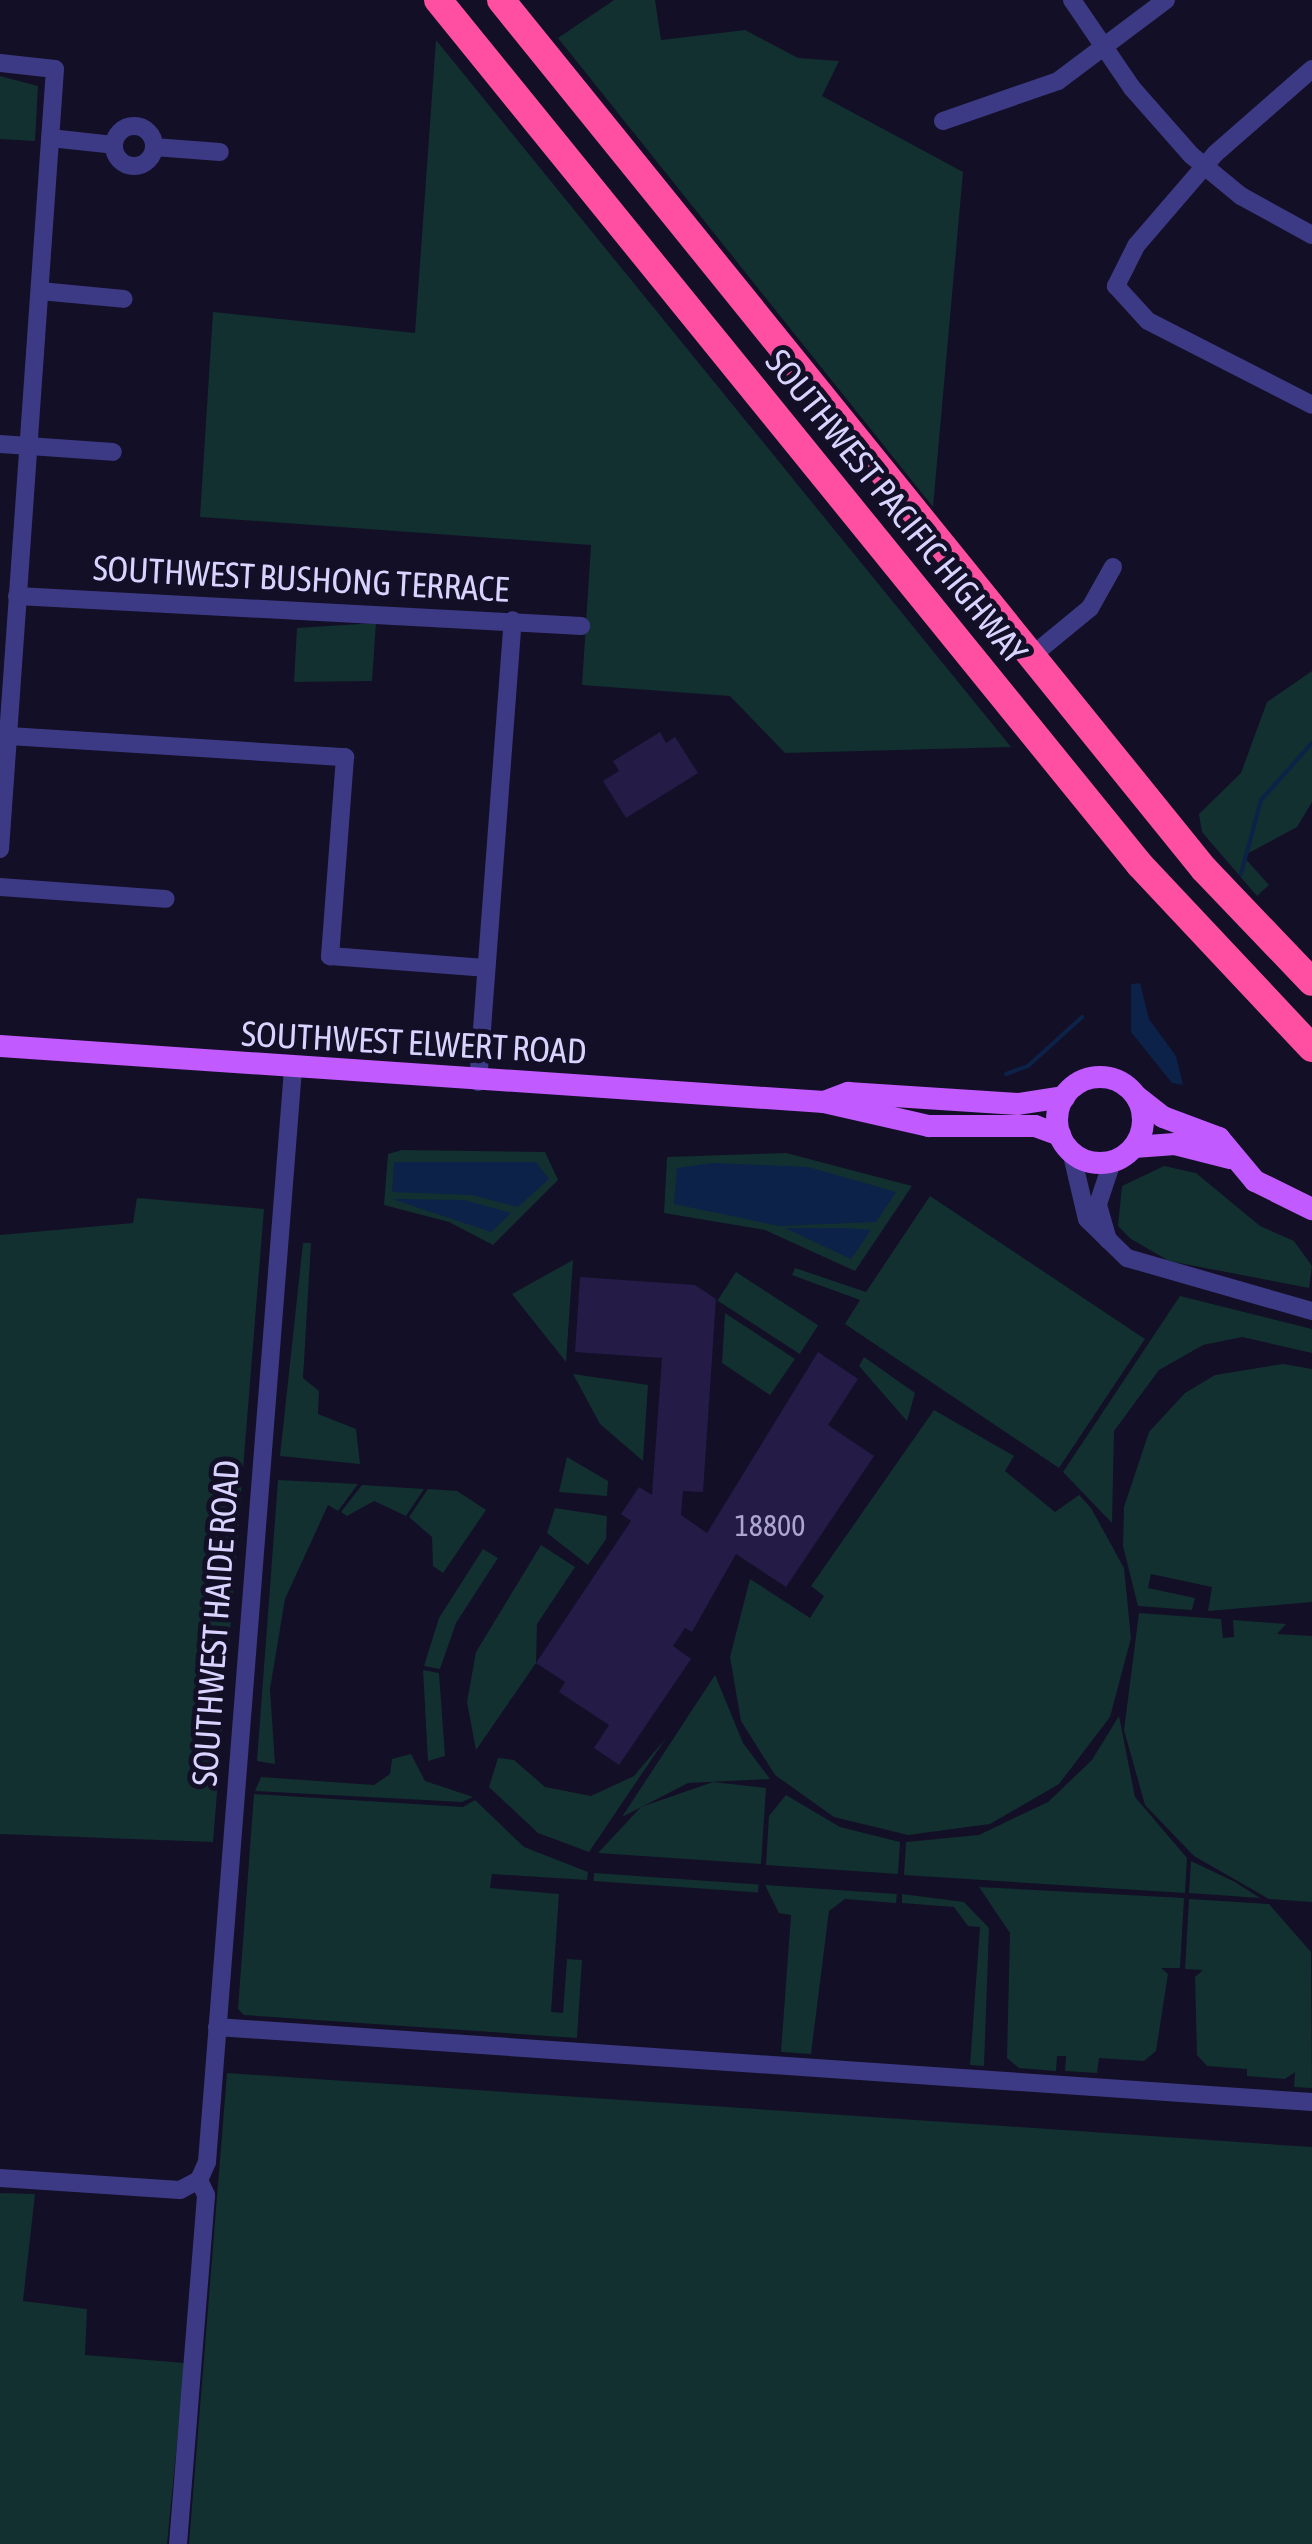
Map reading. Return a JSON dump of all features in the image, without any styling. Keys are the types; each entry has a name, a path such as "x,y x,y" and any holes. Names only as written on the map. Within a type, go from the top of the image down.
{"highway":[{"name":"SOUTHWEST PACIFIC HIGHWAY","path":"438,0 1140,865 1312,1048"},
{"name":"SOUTHWEST PACIFIC HIGHWAY","path":"502,0 1204,869 1312,982"}],"main road":[{"name":"SOUTHWEST ELWERT ROAD","path":"0,1046 292,1070 824,1102 929,1126 1035,1126 1066,1143"},
{"path":"1230,1158 1175,1144 1134,1146 1112,1162 1066,1143 1064,1097 1086,1079 1102,1078 1134,1094 1163,1117 1220,1138 1230,1158 1267,1190 1312,1209"},
{"name":"SOUTHWEST ELWERT ROAD","path":"824,1102 848,1093 1018,1104 1064,1097"},
{"path":"1134,1094 1143,1120 1134,1146"}],"street":[{"path":"1072,0 1102,47 1205,166 1312,234"},
{"path":"944,121 1046,87 1166,0"},
{"path":"0,64 55,69 0,849"},
{"path":"1312,70 1205,166 1136,246 1116,286 1158,327 1312,404"},
{"path":"50,138 114,144 136,126 146,128 154,147"},
{"path":"114,144 128,165 144,164 154,147"},
{"path":"154,147 220,152"},
{"path":"40,291 124,299"},
{"path":"0,444 113,452"},
{"path":"1034,654 1090,608 1113,567"},
{"name":"SOUTHWEST BUSHONG TERRACE","path":"18,596 581,626"},
{"path":"478,1082 513,620"},
{"path":"9,736 345,757 330,956 485,968"},
{"path":"0,887 166,899"},
{"name":"SOUTHWEST HAIDE ROAD","path":"178,2544 206,2194 200,2180 217,2027 292,1070"},
{"path":"1066,1143 1087,1219 1108,1240 1150,1270 1312,1311"},
{"path":"1108,1240 1098,1204 1112,1162"},
{"path":"217,2027 1312,2102"},
{"path":"0,2178 180,2190 200,2180"}],"green space":[{"path":"614,0 655,0 661,40 745,30 798,58 839,61 822,96 963,172 933,507 558,38"},
{"path":"436,40 1011,747 785,753 730,696 582,685 591,545 200,517 213,312 415,333"},
{"path":"0,76 38,86 35,141 0,139"},
{"path":"376,623 372,681 294,682 297,628"},
{"path":"1312,671 1312,802 1297,827 1243,856 1269,885 1257,896 1202,832 1199,814 1241,773 1267,702"},
{"path":"402,1150 545,1152 558,1180 493,1245 449,1222 384,1205 388,1154"},
{"path":"786,1153 912,1186 855,1271 765,1230 664,1213 667,1157"},
{"path":"1164,1166 1196,1173 1260,1226 1294,1241 1312,1266 1309,1288 1169,1261 1131,1239 1118,1226 1122,1186"},
{"path":"930,1196 1145,1339 1059,1468 845,1324 860,1300 792,1275 795,1268 866,1292"},
{"path":"137,1198 264,1209 213,1842 0,1834 0,1235 133,1223"},
{"path":"303,1243 311,1243 303,1378 319,1391 318,1414 356,1429 360,1464 280,1456"},
{"path":"573,1260 566,1362 512,1294"},
{"path":"736,1272 818,1325 800,1354 717,1301"},
{"path":"1180,1296 1312,1329 1312,1353 1242,1337 1203,1345 1159,1370 1114,1431 1112,1523 1063,1472"},
{"path":"725,1313 795,1359 770,1395 722,1363"},
{"path":"864,1357 915,1393 907,1421 859,1366"},
{"path":"1283,1364 1312,1369 1312,1602 1208,1611 1212,1587 1151,1574 1148,1588 1195,1598 1192,1610 1138,1606 1123,1546 1124,1507 1149,1432 1185,1393 1215,1375"},
{"path":"573,1374 648,1385 643,1461 600,1424"},
{"path":"934,1410 1014,1456 1005,1471 1055,1512 1079,1495 1091,1508 1124,1568 1131,1638 1110,1717 1059,1784 990,1824 908,1835 834,1817 775,1775 741,1721 730,1657 750,1579 810,1618 824,1596 811,1586"},
{"path":"567,1457 608,1481 607,1496 559,1492"},
{"path":"278,1480 358,1484 338,1511 328,1505 285,1599 270,1689 275,1764 257,1761"},
{"path":"362,1485 424,1489 406,1516 374,1501 347,1516 341,1512"},
{"path":"428,1489 457,1491 486,1510 443,1573 433,1566 432,1537 409,1517"},
{"path":"555,1508 607,1516 606,1539 588,1565 547,1533"},
{"path":"541,1545 575,1567 537,1624 536,1663 476,1750 467,1702 476,1652"},
{"path":"483,1549 498,1558 456,1623 440,1669 424,1666 439,1618"},
{"path":"1139,1613 1221,1619 1223,1638 1234,1637 1233,1620 1286,1624 1277,1634 1312,1636 1312,1902 1269,1899 1194,1856 1145,1805 1124,1730"},
{"path":"423,1670 439,1673 445,1756 428,1761"},
{"path":"715,1675 743,1743 770,1779 688,1783 622,1817"},
{"path":"1119,1716 1135,1797 1187,1858 1185,1893 904,1875 906,1842 979,1835 1048,1802 1092,1760"},
{"path":"666,1738 589,1852 538,1833 489,1787 498,1758 514,1760 545,1787 591,1796 634,1776"},
{"path":"411,1754 425,1781 473,1797 462,1802 255,1791 261,1777 374,1785 390,1774 392,1759"},
{"path":"713,1782 766,1788 761,1864 598,1853 641,1807"},
{"path":"254,1794 463,1807 475,1800 524,1847 588,1872 587,1880 492,1874 490,1888 559,1894 551,2012 563,2013 567,1959 582,1960 577,2038 244,2015 238,2009"},
{"path":"786,1795 840,1827 900,1842 898,1874 766,1865 769,1816"},
{"path":"1191,1861 1235,1882 1260,1898 1189,1893"},
{"path":"594,1873 759,1885 758,1892 593,1881"},
{"path":"765,1885 897,1894 896,1903 845,1899 829,1911 811,2054 781,2052 791,1915 779,1913"},
{"path":"979,1887 1184,1898 1180,1968 1161,1968 1168,1974 1156,2051 1144,2061 1099,2058 1097,2073 1065,2071 1066,2056 1057,2056 1056,2071 1019,2068 1007,2058 1010,1933"},
{"path":"902,1894 964,1902 989,1928 984,2066 970,2065 980,1927 968,1926 954,1907 902,1903"},
{"path":"1189,1899 1269,1904 1311,1952 1312,2088 1294,2087 1295,2072 1285,2079 1247,2076 1247,2069 1207,2066 1197,2055 1195,1977 1203,1970 1185,1969"},
{"path":"227,2073 1312,2147 1312,2544 189,2544"},
{"path":"0,2193 35,2194 23,2301 87,2309 85,2355 185,2363 167,2544 0,2544"}],"water":[{"path":"1140,983 1149,1019 1176,1056 1183,1085 1172,1083 1131,1032 1131,984"},
{"path":"394,1162 536,1162 549,1179 518,1207 472,1195 392,1192"},
{"path":"713,1163 808,1167 896,1192 876,1222 779,1226 674,1204 677,1168"},
{"path":"392,1199 464,1200 511,1213 491,1232"},
{"path":"785,1228 847,1228 871,1230 851,1259"}],"building":[{"path":"660,732 666,743 675,737 698,773 626,818 603,781 619,771 613,761"},
{"path":"580,1277 695,1285 716,1299 703,1492 683,1491 681,1515 707,1533 818,1352 858,1379 828,1425 874,1456 786,1587 736,1554 692,1632 685,1628 673,1646 691,1659 619,1765 594,1748 609,1725 559,1692 565,1682 536,1663 631,1521 621,1514 639,1487 652,1495 662,1358 575,1352"}],"waterway":[{"path":"1241,874 1261,800 1312,743"},
{"path":"1006,1074 1028,1066 1082,1017"}]}
